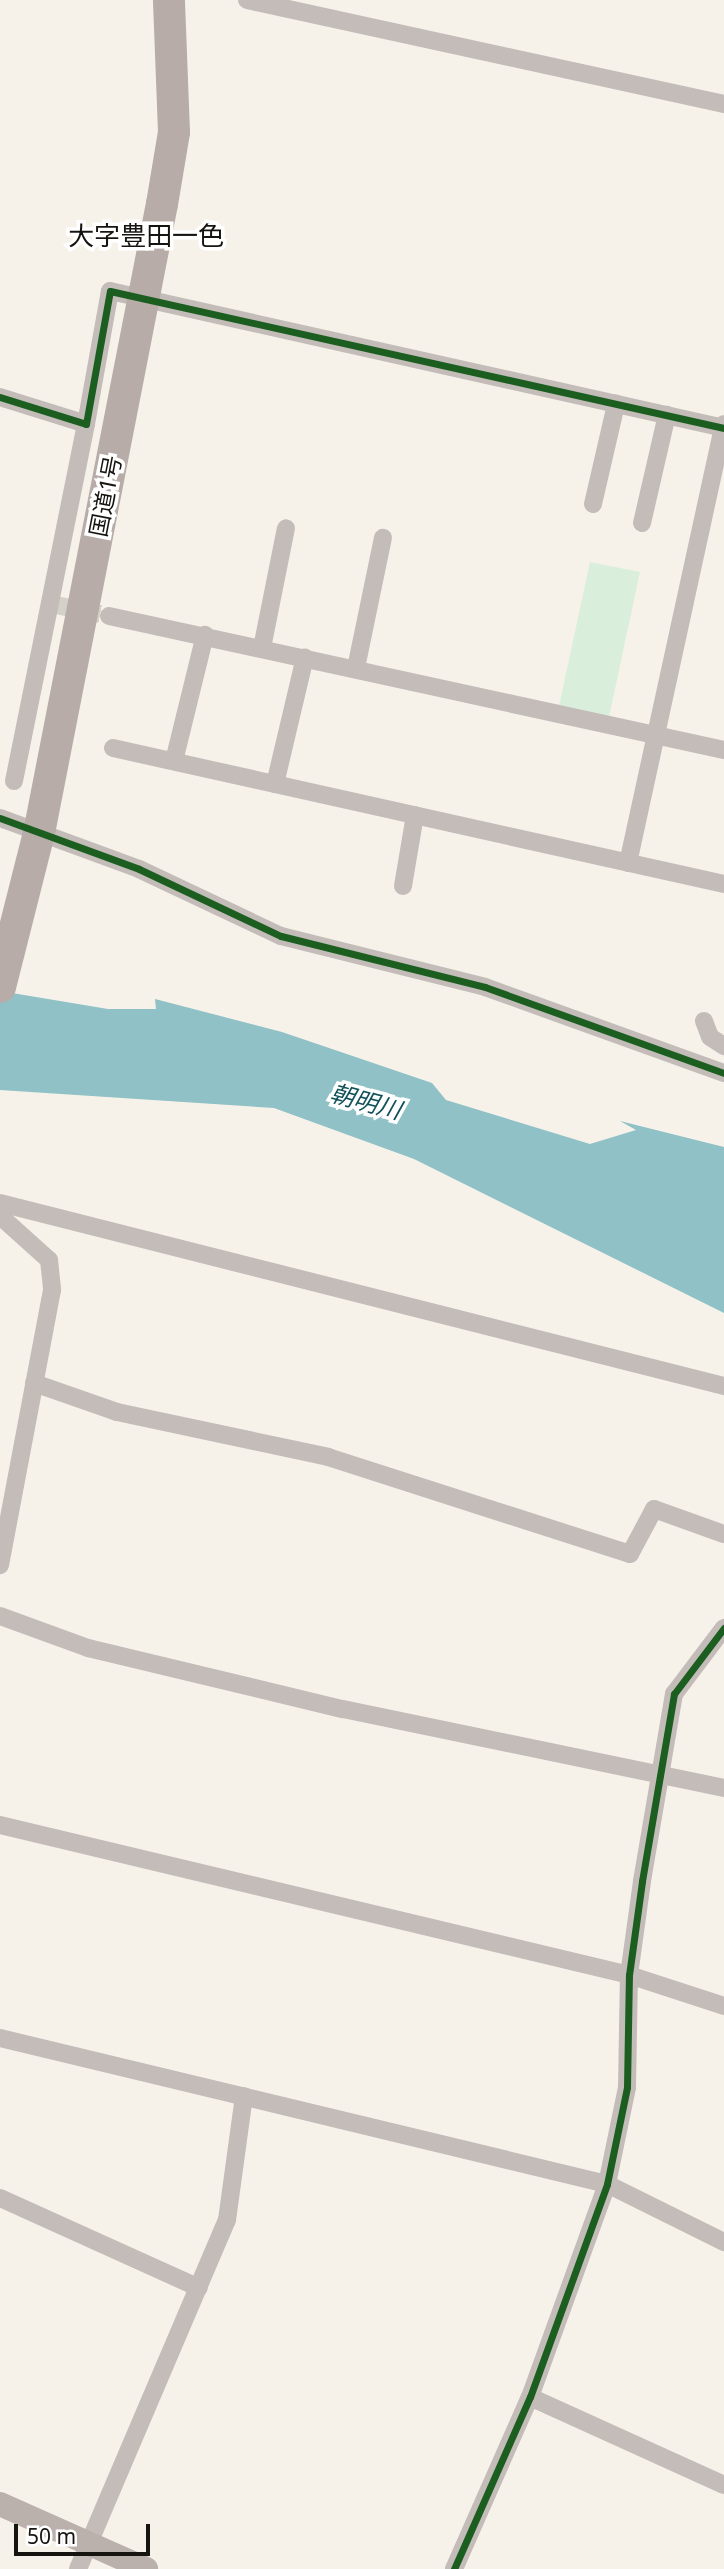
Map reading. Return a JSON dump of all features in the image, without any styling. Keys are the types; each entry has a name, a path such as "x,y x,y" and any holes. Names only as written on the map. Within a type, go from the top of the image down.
{"highway":[{"name":"国道1号","path":"0,987 22,907 38,833 146,300 174,132 169,0"}],"street":[{"path":"247,0 724,104"},
{"path":"14,781 53,605 110,291 724,426 628,863"},
{"path":"0,397 86,424"},
{"path":"593,504 616,404"},
{"path":"642,523 667,415"},
{"path":"262,648 286,527"},
{"path":"356,668 383,538"},
{"path":"109,616 724,750"},
{"path":"174,761 205,635"},
{"path":"275,784 305,657"},
{"path":"113,748 724,884"},
{"path":"403,886 415,815"},
{"path":"0,818 139,869 281,936 485,987 724,1073"},
{"path":"704,1021 707,1033 724,1046"},
{"path":"0,1203 724,1386"},
{"path":"0,1216 49,1260 52,1290 0,1565"},
{"path":"34,1382 117,1412 340,1461 630,1554 654,1509 724,1534"},
{"path":"0,1616 88,1648 657,1779 724,1788"},
{"path":"454,2569 530,2397 607,2184 627,2087 629,1976 657,1779 674,1694 716,1656 724,1629"},
{"path":"0,1825 629,1976 724,2006"},
{"path":"0,2038 607,2184 724,2242"},
{"path":"78,2569 227,2220 244,2096"},
{"path":"0,2198 200,2288"},
{"path":"530,2397 724,2485"},
{"path":"0,2504 146,2569"}],"green space":[{"path":"590,562 640,572 609,717 559,706"}],"water":[{"name":"朝明川","path":"0,991 108,1009 156,1009 155,999 282,1032 432,1083 446,1100 590,1144 636,1130 620,1121 724,1147 724,1313 414,1159 274,1108 0,1090"}],"tunnel":[{"path":"56,605 109,616"}],"cycle path":[{"path":"0,397 86,424 110,291 724,428"},
{"path":"0,818 139,869 281,936 485,987 724,1073"},
{"path":"454,2569 530,2397 607,2184 627,2087 629,1975 674,1694 724,1628"}],"district":[{"name":"大字豊田一色","path":"146,236"}]}
